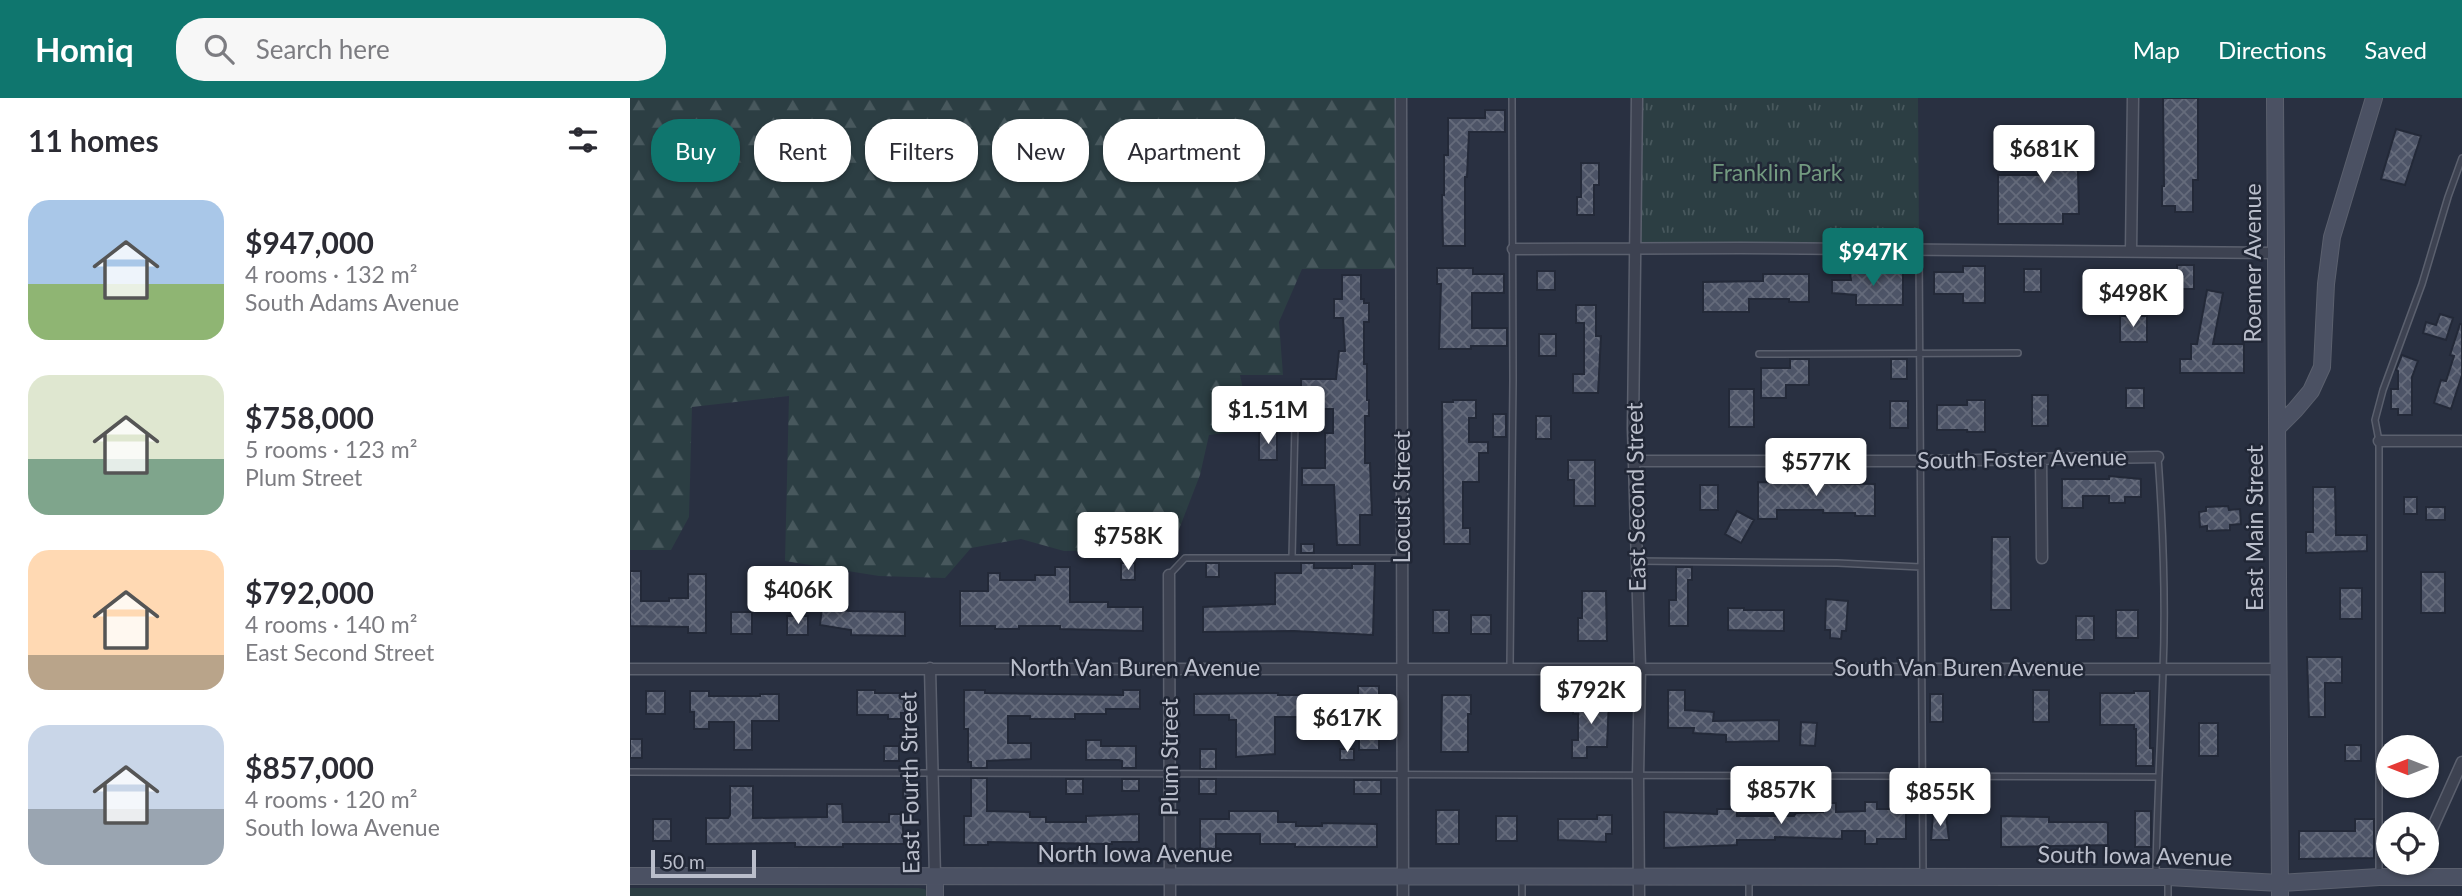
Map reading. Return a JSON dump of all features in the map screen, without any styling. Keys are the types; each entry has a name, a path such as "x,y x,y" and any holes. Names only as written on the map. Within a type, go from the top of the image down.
{"main road":[{"name":"Roemer Avenue","path":"2275,98 2277,428"},
{"name":"East Main Street","path":"2280,889 2277,428 2311,391 2322,367 2326,284 2332,237 2374,98"},
{"name":"South Iowa Avenue","path":"2439,874 2462,877"},
{"name":"South Iowa Avenue","path":"1639,877 2162,877 2280,889 2389,875"},
{"name":"North Iowa Avenue","path":"630,876 1639,877"},
{"name":"East Fourth Street","path":"935,877 935,896"}],"street":[{"name":"Locust Street","path":"1401,98 1403,896"},
{"name":"East Second Street","path":"1637,98 1634,461 1640,667 1639,896"},
{"path":"2131,251 2133,98"},
{"path":"1513,249 2276,253"},
{"path":"2379,441 2462,441"},
{"name":"South Foster Avenue","path":"1634,461 1920,461 2158,457"},
{"path":"2041,459 2042,558"},
{"name":"Plum Street","path":"1169,575 1170,896"},
{"name":"North Van Buren Avenue","path":"630,669 1640,667"},
{"name":"South Van Buren Avenue","path":"1640,667 2278,669"},
{"name":"East Fourth Street","path":"930,668 935,877"},
{"path":"2439,813 2462,762"}],"lane":[{"path":"1510,667 1513,98"},
{"path":"2379,877 2379,441 2375,420 2462,158"},
{"path":"1919,250 1923,877"},
{"path":"1759,354 2018,353"},
{"path":"1292,558 1295,423"},
{"path":"2158,457 2164,669 2157,778 2162,877 2168,896"},
{"path":"1169,575 1185,558 1402,558"},
{"path":"1636,561 1921,567"},
{"path":"630,772 1170,772 1638,777 2157,778"},
{"path":"1522,877 1522,896"},
{"path":"1749,877 1749,896"}],"green space":[{"path":"630,98 1401,98 1402,269 1302,269 1279,322 1283,375 1240,375 1247,409 1245,431 1209,435 1200,475 1171,550 1064,551 1021,539 971,548 945,578 879,576 785,561 789,396 692,407 689,517 671,550 630,550"},
{"name":"Franklin Park","path":"1637,98 1918,98 1919,250 1635,249"},
{"path":"630,888 919,888 925,889 929,896 630,896"}],"building":[{"path":"2163,98 2198,98 2198,180 2193,180 2193,212 2175,212 2175,206 2162,206"},
{"path":"1485,110 1505,110 1505,132 1469,132 1465,177 1465,246 1443,246 1442,195 1444,155 1448,155 1448,118 1485,118"},
{"path":"2396,129 2421,136 2405,185 2381,179"},
{"path":"2043,130 2077,130 2079,214 2063,214 2063,224 1998,224 1998,175 2043,175"},
{"path":"1581,163 1599,163 1599,185 1594,185 1594,215 1577,215 1577,197 1581,197"},
{"path":"2177,265 2194,265 2194,289 2177,289"},
{"path":"1963,266 1985,266 1985,303 1963,303 1963,294 1934,294 1934,272 1963,272"},
{"path":"1437,268 1473,268 1473,274 1504,274 1504,293 1472,293 1472,328 1507,328 1507,346 1439,349 1441,284 1437,284"},
{"path":"2024,269 2041,269 2041,292 2024,292"},
{"path":"1537,271 1555,271 1555,290 1537,290"},
{"path":"1903,272 1903,305 1856,305 1856,295 1832,293 1832,280 1851,280 1850,273"},
{"path":"1763,274 1809,274 1809,302 1749,299 1749,312 1703,312 1703,282 1763,281"},
{"path":"1342,275 1361,275 1361,299 1364,299 1364,303 1369,303 1369,322 1364,322 1364,364 1367,364 1369,400 1369,416 1365,416 1365,463 1370,463 1372,515 1360,515 1360,545 1337,545 1334,485 1302,485 1302,468 1325,468 1325,433 1333,433 1333,409 1304,409 1301,379 1336,379 1339,351 1345,351 1343,318 1334,318 1334,299 1342,299"},
{"path":"2207,290 2223,293 2213,344 2244,344 2244,373 2180,373 2180,359 2191,359 2191,344 2197,344"},
{"path":"1576,305 1596,305 1596,336 1601,336 1598,393 1573,393 1573,374 1584,374 1584,323 1576,323"},
{"path":"2440,314 2453,318 2446,340 2423,333 2426,322 2436,325"},
{"path":"2120,316 2147,316 2147,342 2120,342"},
{"path":"2460,324 2462,375 2451,409 2434,403 2441,380 2446,381 2454,356 2450,355"},
{"path":"1539,334 1556,334 1556,356 1539,356"},
{"path":"2402,355 2418,361 2412,377 2412,415 2398,415 2398,409 2391,409 2391,389 2398,389 2396,370"},
{"path":"1790,359 1809,359 1809,385 1786,385 1786,398 1761,398 1761,368 1790,368"},
{"path":"1891,359 1907,359 1907,379 1891,379"},
{"path":"2126,388 2144,388 2144,408 2126,408"},
{"path":"1729,389 1754,389 1754,427 1729,427"},
{"path":"2032,395 2048,395 2048,426 2032,426"},
{"path":"1476,400 1476,418 1469,418 1469,442 1488,442 1488,453 1479,453 1479,482 1463,482 1463,528 1470,528 1470,544 1444,544 1442,402"},
{"path":"1967,400 1985,400 1985,432 1937,430 1937,405 1967,405"},
{"path":"1890,401 1908,401 1908,428 1890,428"},
{"path":"1493,414 1506,414 1506,437 1493,437"},
{"path":"1536,416 1551,416 1551,439 1536,439"},
{"path":"1259,432 1277,432 1277,460 1259,460"},
{"path":"1568,460 1595,460 1595,506 1574,506 1574,480 1568,480"},
{"path":"2109,476 2141,479 2141,497 2125,497 2125,503 2109,503 2109,496 2083,496 2083,508 2062,508 2062,479 2109,479"},
{"path":"1758,482 1875,484 1875,516 1823,513 1823,510 1777,510 1777,519 1758,519"},
{"path":"1700,485 1718,485 1718,510 1700,510"},
{"path":"2313,487 2335,487 2336,535 2367,535 2367,551 2306,553 2306,532 2313,532"},
{"path":"2404,497 2417,497 2417,514 2404,514"},
{"path":"2228,506 2229,510 2240,509 2241,524 2230,525 2230,530 2207,531 2207,526 2200,527 2199,512 2206,511 2206,507"},
{"path":"2426,507 2445,507 2445,520 2426,520"},
{"path":"1737,511 1754,520 1741,543 1725,534"},
{"path":"1992,537 2010,537 2011,610 1991,610"},
{"path":"1301,544 1314,544 1314,553 1301,553"},
{"path":"1121,563 1135,563 1135,580 1121,580"},
{"path":"1206,563 1219,563 1219,577 1206,577"},
{"path":"1301,563 1314,563 1314,568 1352,568 1352,564 1375,564 1373,635 1294,631 1203,632 1203,607 1275,604 1275,573 1301,573"},
{"path":"1055,567 1070,567 1070,602 1108,602 1108,607 1143,607 1143,631 1060,629 1060,626 995,629 995,626 960,626 960,591 988,591 988,573 1000,573 1000,580 1035,580 1035,575 1055,575"},
{"path":"1676,567 1692,567 1692,580 1688,580 1688,626 1669,626 1669,600 1676,600"},
{"path":"630,571 641,571 641,601 688,598 688,574 706,574 706,633 688,633 688,627 630,626"},
{"path":"2421,572 2445,572 2445,613 2421,613"},
{"path":"2340,588 2362,588 2362,619 2340,619"},
{"path":"1582,591 1606,591 1607,641 1578,641 1578,618 1582,618"},
{"path":"1826,599 1848,601 1846,631 1842,631 1841,639 1830,638 1830,630 1825,630"},
{"path":"822,607 849,611 905,612 905,636 851,635 851,630 820,625"},
{"path":"1728,608 1784,610 1784,631 1728,630"},
{"path":"1433,610 1449,610 1449,633 1433,633"},
{"path":"2116,610 2138,610 2138,638 2116,638"},
{"path":"731,612 752,612 752,634 731,634"},
{"path":"1471,615 1491,615 1491,634 1471,634"},
{"path":"787,616 808,616 808,635 787,635"},
{"path":"2076,616 2094,616 2094,640 2076,640"},
{"path":"2307,657 2342,657 2342,683 2325,683 2325,717 2309,717"},
{"path":"1358,686 1379,686 1379,706 1361,706 1361,713 1347,713 1347,699 1358,699"},
{"path":"857,690 905,693 905,713 901,713 901,719 888,719 888,715 857,715"},
{"path":"964,690 985,690 985,693 1123,695 1123,690 1140,690 1140,709 1106,709 1106,714 1075,714 1075,719 1008,716 1008,743 1031,743 1031,759 987,761 987,768 971,768 971,762 968,762 968,729 964,729"},
{"path":"1668,690 1685,690 1685,710 1714,712 1713,721 1779,720 1779,741 1726,742 1726,735 1693,733 1694,728 1668,728"},
{"path":"2033,690 2049,690 2049,722 2033,722"},
{"path":"646,691 665,691 665,714 646,714"},
{"path":"690,691 709,691 709,696 779,694 779,721 752,721 752,750 734,750 734,722 709,722 709,729 694,729 694,712 690,712"},
{"path":"2150,691 2150,748 2153,748 2153,766 2136,766 2134,725 2100,725 2100,693"},
{"path":"1194,694 1312,695 1312,717 1275,717 1275,754 1236,757 1236,720 1229,720 1229,715 1194,715"},
{"path":"1930,694 1943,694 1943,722 1930,722"},
{"path":"1442,695 1471,695 1468,752 1441,752"},
{"path":"1584,698 1609,698 1607,747 1587,747 1587,758 1572,758 1572,740 1578,740 1578,714 1573,714 1573,703 1584,703"},
{"path":"1801,722 1817,723 1815,746 1800,745"},
{"path":"2199,723 2218,723 2218,756 2199,756"},
{"path":"1359,731 1379,731 1379,750 1359,750"},
{"path":"630,739 642,739 642,758 630,758"},
{"path":"1086,740 1101,740 1101,746 1136,746 1136,768 1122,768 1122,761 1119,760 1086,760"},
{"path":"2345,745 2361,745 2361,761 2345,761"},
{"path":"884,746 899,746 899,761 884,761"},
{"path":"1200,749 1216,749 1216,769 1200,769"},
{"path":"1340,749 1354,749 1354,760 1340,760"},
{"path":"971,778 987,778 987,811 1030,812 1030,817 1046,817 1046,822 1086,822 1086,816 1139,814 1139,842 988,842 988,845 964,845 964,816 971,816"},
{"path":"1066,779 1083,779 1083,794 1066,794"},
{"path":"1122,779 1139,779 1139,791 1122,791"},
{"path":"1199,779 1216,779 1216,794 1199,794"},
{"path":"1354,780 1381,780 1381,794 1354,794"},
{"path":"1942,782 1961,782 1961,797 1942,797"},
{"path":"903,784 914,784 914,798 903,798"},
{"path":"730,786 753,786 753,818 827,817 827,804 842,804 843,822 889,822 889,814 902,814 904,844 795,847 795,843 706,844 706,818 728,818 730,815"},
{"path":"1865,802 1877,802 1877,809 1906,809 1906,839 1877,839 1877,844 1865,844 1865,831 1842,831 1842,839 1775,837 1775,840 1737,840 1737,845 1664,848 1664,812 1717,814 1717,809 1737,809 1737,816 1794,816 1796,813 1823,812 1823,803 1836,803 1836,812 1865,811"},
{"path":"1436,810 1459,810 1459,844 1436,844"},
{"path":"1229,811 1278,811 1278,822 1296,822 1296,826 1322,826 1322,823 1377,824 1377,847 1295,847 1295,844 1260,844 1260,834 1216,834 1216,849 1200,849 1200,819 1229,819"},
{"path":"2135,811 2151,811 2151,847 2135,847"},
{"path":"1933,814 1946,814 1949,840 1931,840"},
{"path":"1597,815 1612,815 1612,834 1606,834 1606,842 1558,840 1558,819 1597,819"},
{"path":"1496,816 1517,816 1517,841 1496,841"},
{"path":"2001,816 2049,817 2049,822 2106,822 2108,845 2001,847"},
{"path":"653,819 671,819 671,841 653,841"},
{"path":"2355,819 2374,819 2374,858 2299,859 2299,831 2355,831"}]}
